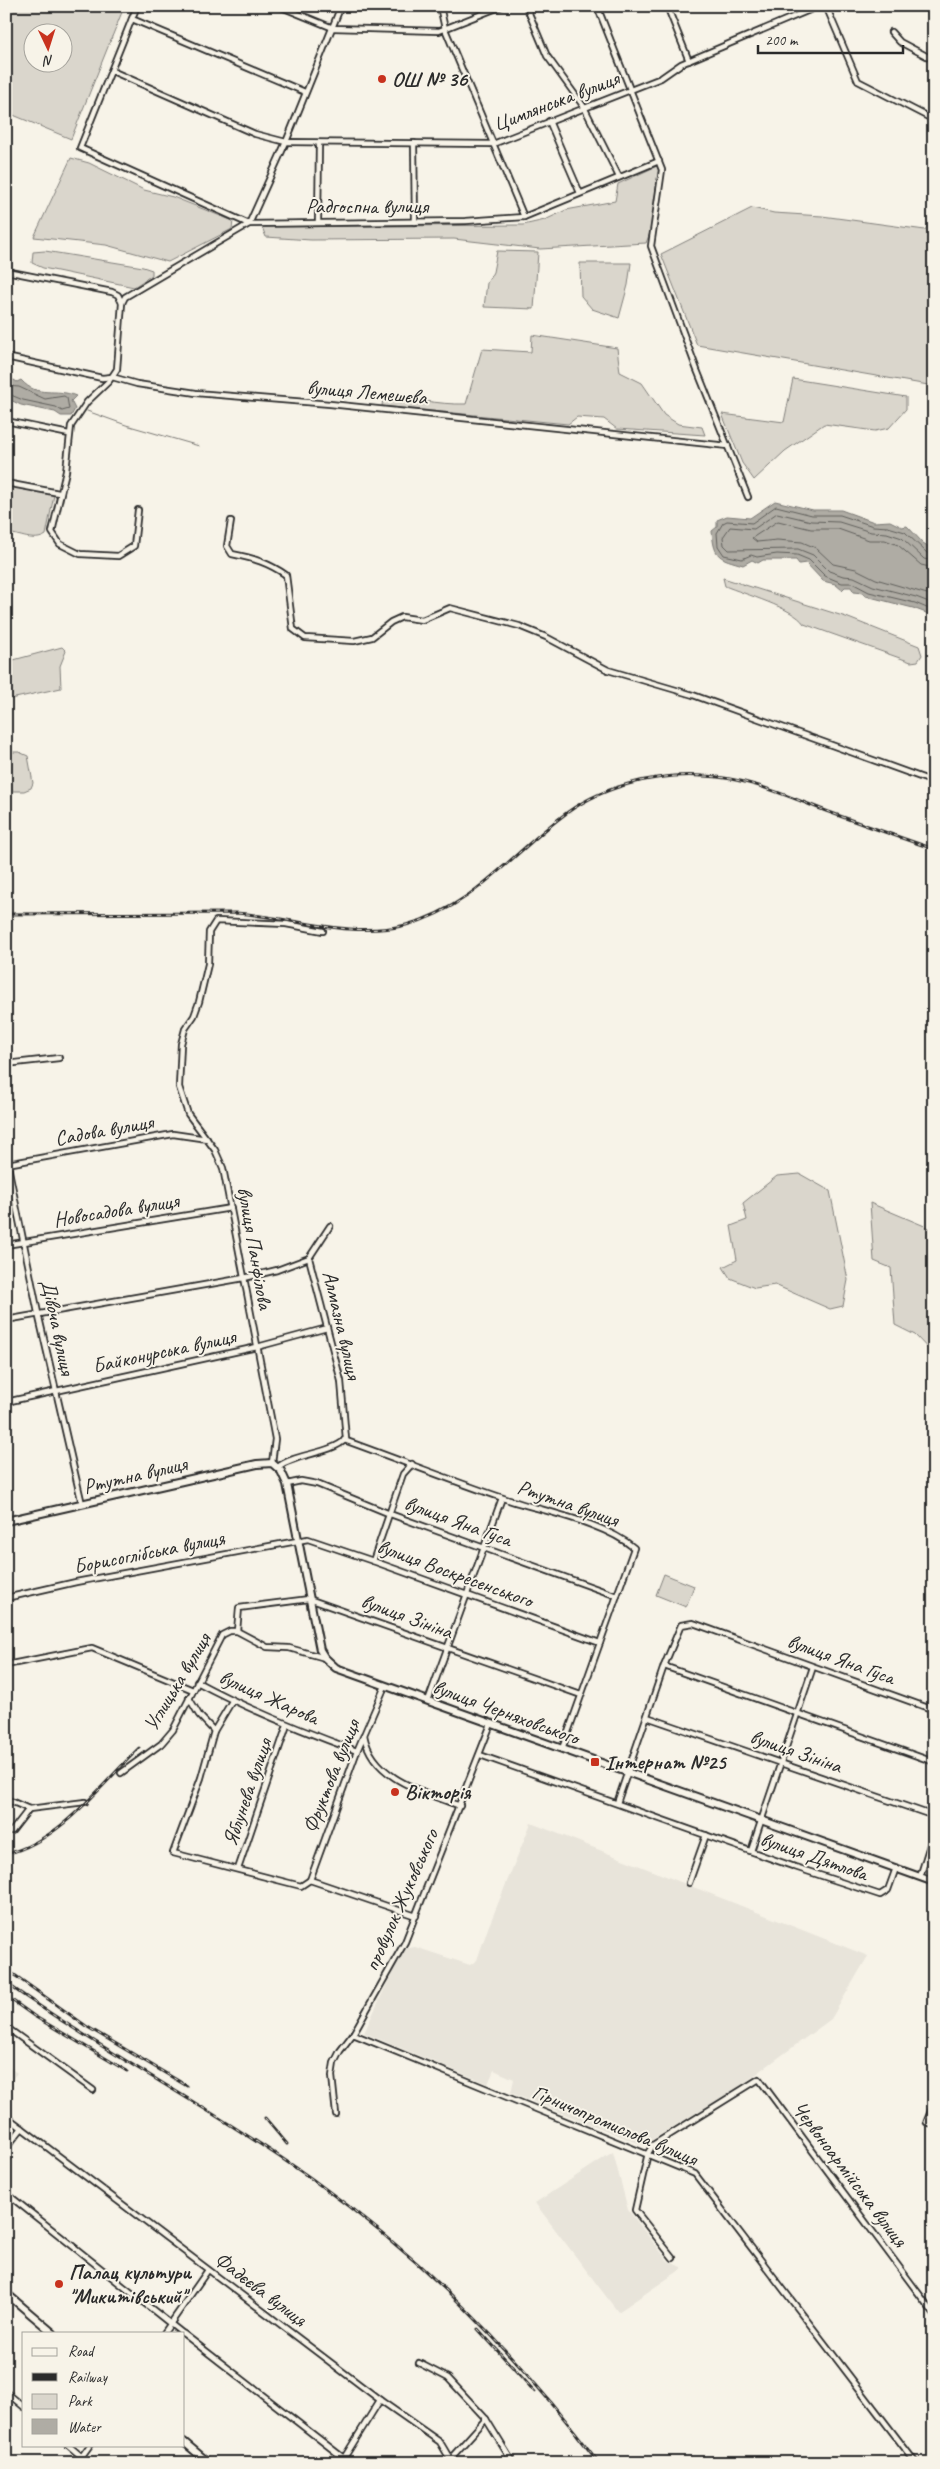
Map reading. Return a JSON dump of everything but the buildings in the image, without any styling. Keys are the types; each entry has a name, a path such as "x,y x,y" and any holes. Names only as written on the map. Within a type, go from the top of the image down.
{"main road":[{"name":"Ртутна вулиця","path":"6,1521 257,1464 275,1465"},
{"path":"275,1465 287,1484 318,1642 325,1658"},
{"name":"вулиця Черняховського","path":"325,1658 336,1668 934,1882"},
{"path":"6,2293 52,2332"},
{"path":"185,2443 209,2463"}],"street":[{"path":"112,70 137,6"},
{"path":"279,6 333,28 439,31 502,6"},
{"path":"122,303 131,292 249,224 286,142 342,6"},
{"path":"440,6 445,29 524,217"},
{"path":"526,6 547,56 584,107 619,177"},
{"path":"596,6 662,170 651,246 748,497"},
{"path":"667,6 689,60"},
{"name":"Цимлянська вулиця","path":"112,70 255,134 286,142 319,144 493,144 661,78 689,60 819,6"},
{"path":"826,6 858,81 934,120"},
{"path":"132,18 305,92"},
{"path":"891,32 900,42 934,60"},
{"name":"Радгоспна вулиця","path":"112,70 80,148 249,224 466,222 524,217 659,161"},
{"path":"549,121 580,193"},
{"path":"414,143 414,222"},
{"path":"318,222 319,144"},
{"path":"6,271 112,292 118,295 122,303 117,369 112,377 86,402 76,416 69,434 66,471 59,493 52,532 60,544 80,554 118,556 134,546 138,510"},
{"name":"вулиця Лемешєва","path":"6,357 102,378 112,377 136,384 196,393 330,404 728,446"},
{"path":"6,421 69,434"},
{"path":"6,484 59,493"},
{"path":"231,521 227,546 232,554 253,558 271,565 286,575 293,629 305,638 354,641 372,637 391,622 402,617 422,620 450,608 519,626 546,637 608,670 693,695 934,782"},
{"name":"вулиця Панфілова","path":"275,1465 275,1439 223,1168 207,1139 188,1114 179,1087 181,1044 185,1029 194,1016 201,993 208,964 209,932 216,922 286,924 323,931"},
{"path":"6,1064 58,1058"},
{"name":"Садова вулиця","path":"7,1164 173,1134 207,1139"},
{"name":"Дівоча вулиця","path":"6,1156 55,1391 82,1504"},
{"name":"Новосадова вулиця","path":"6,1245 231,1208"},
{"path":"309,1258 330,1226"},
{"name":"Алмазна вулиця","path":"6,1320 244,1278 277,1270 309,1258 341,1381 345,1440"},
{"name":"Байконурська вулиця","path":"6,1402 257,1347 327,1328"},
{"name":"Ртутна вулиця","path":"275,1465 310,1456 345,1440 502,1498 584,1523 625,1540 634,1548 562,1749"},
{"path":"373,1560 403,1474 412,1464"},
{"name":"вулиця Яна Гуса","path":"287,1484 301,1482 316,1484 390,1514 617,1596"},
{"path":"428,1701 446,1647 502,1498"},
{"name":"вулиця Воскресенського","path":"297,1540 308,1539 373,1560 600,1643"},
{"name":"Борисоглібська вулиця","path":"6,1598 297,1540"},
{"name":"вулиця Зініна","path":"237,1631 239,1608 309,1599 581,1695"},
{"name":"вулиця Яна Гуса","path":"664,1666 681,1625 693,1623 814,1667 851,1678 934,1710"},
{"name":"Углицька вулиця","path":"121,1773 161,1744 173,1730 222,1635 230,1631 237,1631 267,1647 289,1648 325,1658"},
{"name":"вулиця Жарова","path":"6,1664 92,1648 193,1690"},
{"path":"618,1803 626,1773 664,1666 934,1762"},
{"path":"751,1851 814,1667"},
{"name":"вулиця Жарова","path":"197,1682 232,1701 287,1725 358,1751"},
{"name":"Фруктова вулиця","path":"310,1880 358,1751 385,1686"},
{"path":"189,1698 199,1716 214,1731"},
{"path":"232,1701 214,1731 201,1778 173,1853 301,1886 310,1880 416,1916"},
{"name":"вулиця Зініна","path":"647,1717 934,1816"},
{"name":"провулок Жуковського","path":"336,2114 332,2069 340,2051 353,2034 405,1942 492,1724"},
{"name":"Яблунева вулиця","path":"238,1869 287,1725"},
{"path":"364,1736 367,1750 373,1760 405,1785 460,1806"},
{"name":"вулиця Дятлова","path":"480,1754 880,1895 888,1890 896,1868"},
{"path":"6,1799 29,1809 85,1802"},
{"path":"6,1831 12,1831 29,1809"},
{"path":"920,1876 934,1832"},
{"path":"689,1883 706,1835"},
{"path":"6,2027 93,2090"},
{"name":"Гірничопромислова вулиця","path":"353,2034 695,2174 916,2463"},
{"name":"Червоноармійська вулиця","path":"648,2154 653,2145 759,2079 934,2314"},
{"path":"934,2105 928,2122 934,2124"},
{"name":"Фадєєва вулиця","path":"6,2116 380,2400 440,2442 450,2459 486,2419"},
{"path":"6,2148 22,2128"},
{"path":"648,2154 635,2210 673,2258"},
{"path":"6,2193 180,2332"},
{"path":"164,2332 208,2270"},
{"path":"185,2336 350,2463"},
{"path":"419,2363 448,2378 486,2419 513,2463"},
{"path":"6,2392 22,2405"},
{"path":"344,2458 380,2400"},
{"path":"69,2446 89,2463"},
{"path":"77,2463 89,2446"}],"shaded area":[{"path":"531,1823 868,1956 831,2019 736,2089 643,2145 511,2093 514,2079 494,2070 488,2084 364,2033 403,1949 415,1947 470,1965 477,1960 488,1928"},
{"path":"6,2065 17,2073 6,2087"},
{"path":"613,2152 628,2210 668,2261 683,2268 618,2312 535,2203"}],"green space":[{"path":"6,6 124,7 71,139 6,112"},
{"path":"71,158 89,163 144,190 173,197 233,221 232,229 168,262 106,245 34,237"},
{"path":"659,165 651,230 646,243 540,249 454,239 311,240 266,237 262,227 523,225 545,220 566,210 615,201 618,184"},
{"path":"752,208 774,213 822,216 925,230 934,217 934,386 697,345 661,254"},
{"path":"45,251 143,267 152,270 152,275 134,287 43,268 32,263 33,252"},
{"path":"497,251 538,252 534,309 484,307 487,283 493,272"},
{"path":"580,263 631,263 628,285 619,318 592,309 581,296"},
{"path":"532,335 617,348 620,372 642,383 664,415 678,424 702,427 705,435 617,429 604,419 577,417 568,424 382,406 383,397 466,404 482,349 531,352"},
{"path":"793,379 906,397 906,409 889,428 875,431 824,424 785,451 754,480 742,463 722,414 784,422"},
{"path":"6,485 54,495 46,535 32,538 6,533"},
{"path":"723,578 846,617 919,646 922,655 918,661 911,662 804,624 799,618 780,607 725,586"},
{"path":"62,647 66,651 60,666 61,688 6,700 6,662"},
{"path":"6,752 19,752 28,756 33,783 31,788 24,791 6,791"},
{"path":"800,1174 830,1191 848,1280 843,1306 830,1309 775,1285 755,1288 730,1278 723,1267 737,1260 731,1226 747,1220 743,1203 777,1176"},
{"path":"870,1203 934,1230 934,1355 915,1335 895,1325 891,1268 874,1261"},
{"path":"664,1574 694,1586 686,1607 656,1595"}],"water":[{"path":"14,380 17,382 21,380 27,386 40,391 61,392 76,396 71,401 75,409 71,416 61,416 55,412 21,405 6,398 6,381"},
{"path":"775,501 813,510 841,510 874,522 890,521 902,527 907,526 923,543 934,550 934,616 913,608 866,596 864,593 854,592 851,587 845,587 842,590 835,584 823,581 806,563 799,564 796,560 763,560 758,563 752,560 743,565 720,556 714,547 712,531 717,527 717,520 727,516 750,518"}],"waterway":[{"path":"87,411 126,425 199,446"}],"railway":[{"path":"6,914 236,913 321,926 364,930 406,925 450,907 470,894 541,833 575,807 609,790 627,784 665,777 719,777 751,784 934,849"},
{"path":"6,1854 26,1847 45,1837 62,1824 95,1795 139,1748"},
{"path":"6,1969 86,2026 187,2086"},
{"path":"6,1983 44,2009 274,2153 354,2210 430,2275 501,2346 567,2422 599,2463"},
{"path":"6,1996 34,2016 127,2071"},
{"path":"265,2118 287,2144"},
{"path":"478,2329 535,2392"}],"place":[{"name":"ОШ № 36","path":"382,79"},
{"name":"Інтернат №25","path":"595,1762"},
{"name":"Вікторія","path":"395,1792"},
{"name":"Палац культури \"Микитівський\"","path":"59,2284"}]}
